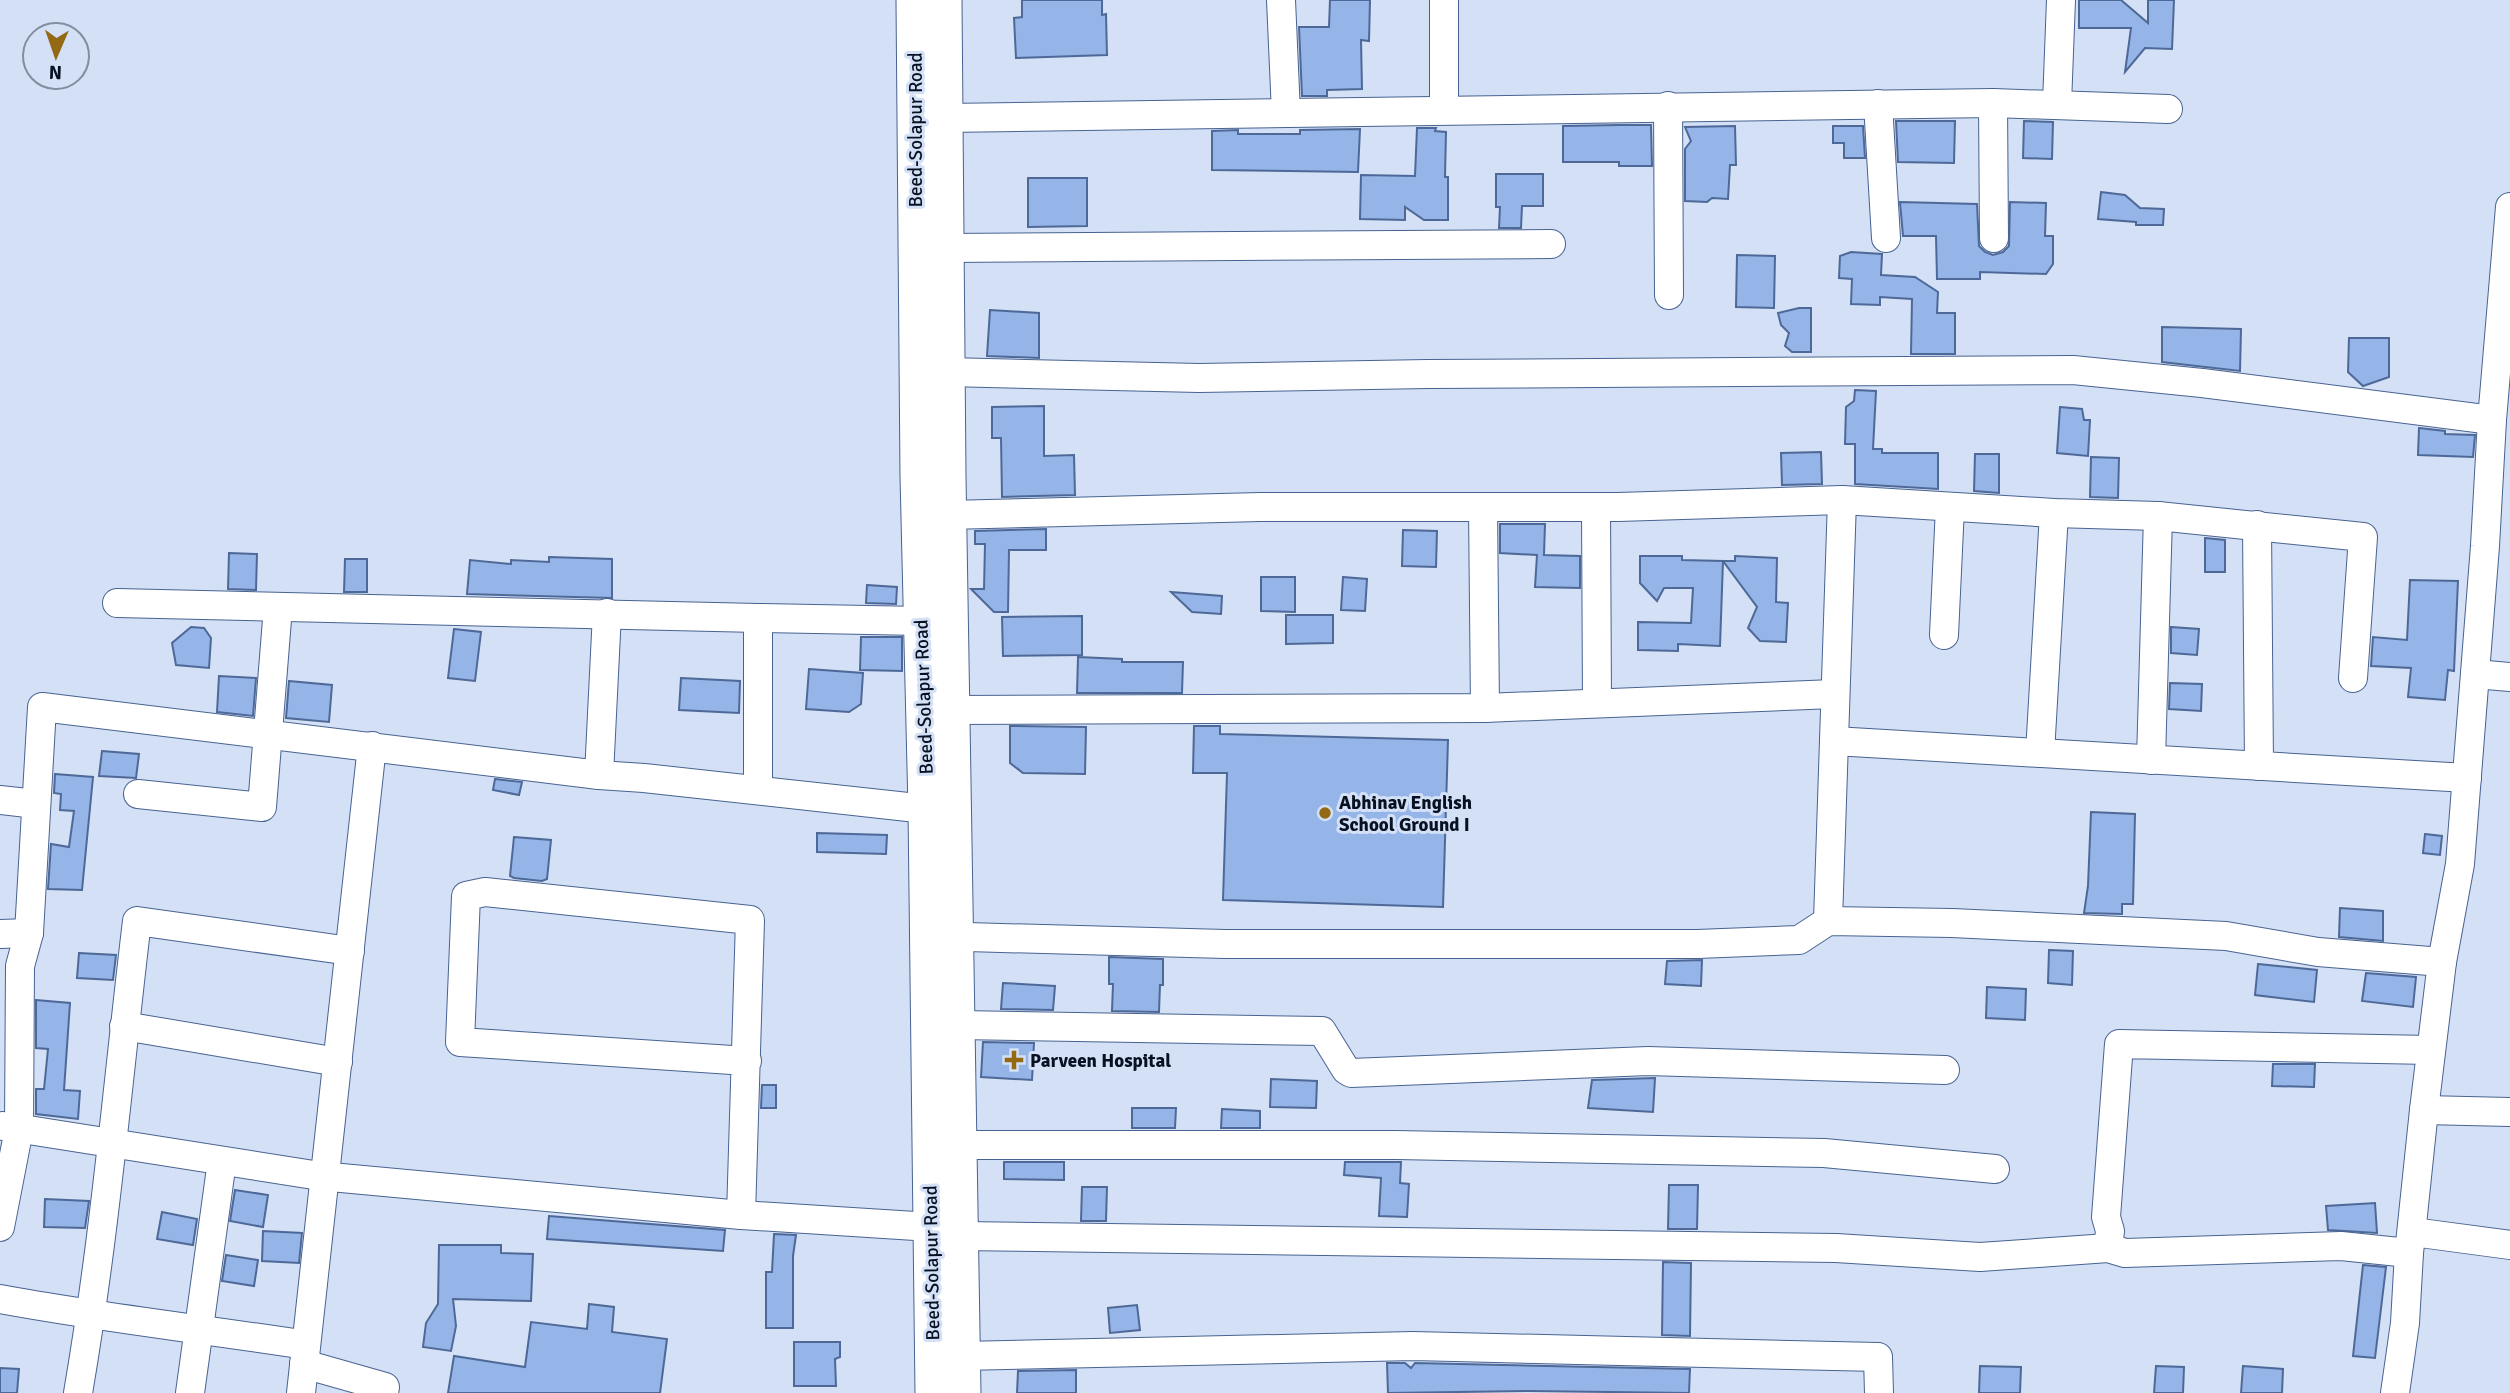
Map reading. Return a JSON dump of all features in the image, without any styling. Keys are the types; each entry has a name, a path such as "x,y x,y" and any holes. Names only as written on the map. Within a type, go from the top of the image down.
{"main road":[{"name":"Beed-Solapur Road","path":"914,0 921,621 926,809 946,1231 962,1356 963,1393"},
{"name":"Beed-Solapur Road","path":"933,1393 946,1231 960,1145 948,515 944,0"}],"street":[{"path":"1281,0 1286,113"},
{"path":"1444,0 1444,110"},
{"path":"2057,104 2062,0"},
{"path":"945,118 1993,103 2168,109"},
{"path":"1993,103 1994,237"},
{"path":"1878,104 1886,238"},
{"path":"1668,106 1669,295"},
{"path":"2395,1393 2405,1323 2431,1050 2442,962 2460,864 2498,409 2510,207"},
{"path":"946,248 1551,244"},
{"path":"947,372 1199,378 2073,370 2498,409"},
{"path":"948,515 1260,507 1596,507 1842,500 2053,513 2158,516 2363,537 2353,678"},
{"path":"1828,921 1842,500"},
{"path":"1483,507 1485,708"},
{"path":"1596,507 1597,702"},
{"path":"1944,635 1950,507"},
{"path":"2040,753 2053,513"},
{"path":"2151,760 2158,516"},
{"path":"2257,525 2259,766"},
{"path":"117,603 921,621"},
{"path":"138,794 262,807 278,607"},
{"path":"599,775 607,614"},
{"path":"758,618 758,790"},
{"path":"2475,674 2510,677"},
{"path":"953,709 1485,708 1834,694"},
{"path":"0,1227 20,966 29,933 42,707 599,775 926,809"},
{"path":"1834,741 2467,778"},
{"path":"301,1393 372,746"},
{"path":"0,800 36,804"},
{"path":"741,1215 747,1061 750,920 485,892 466,896 460,1042 747,1061"},
{"path":"78,1393 114,1144 136,921 350,951"},
{"path":"956,939 967,937 1225,944 1697,944 1800,940 1828,921 1952,923 2226,936 2318,952 2442,962"},
{"path":"0,934 29,933"},
{"path":"958,1025 1322,1031 1346,1070 1351,1073 1648,1061 1945,1070"},
{"path":"124,1026 338,1062"},
{"path":"2108,1248 2110,1231 2106,1217 2119,1044 2431,1050"},
{"path":"2424,1110 2510,1112"},
{"path":"9,1127 326,1177 946,1231 1836,1248 1980,1257 2108,1248 2125,1253 2411,1243 2510,1245"},
{"path":"960,1145 1396,1145 1810,1152 1995,1169"},
{"path":"190,1393 222,1161"},
{"path":"0,1299 91,1316 199,1329 305,1354 385,1387 384,1393"},
{"path":"962,1356 1413,1346 1878,1357 1879,1393"}],"building":[{"path":"1022,0 1102,0 1102,15 1106,14 1107,55 1016,58 1014,18 1022,17"},
{"path":"1330,0 1370,0 1369,41 1361,40 1362,89 1327,90 1327,96 1302,96 1299,27 1329,27"},
{"path":"2079,0 2121,0 2148,23 2148,0 2174,0 2172,49 2145,48 2125,72 2131,28 2079,28"},
{"path":"1896,121 1955,121 1954,163 1898,162"},
{"path":"2024,121 2053,122 2052,159 2023,158"},
{"path":"1651,125 1652,166 1619,166 1619,162 1563,162 1563,126"},
{"path":"1735,126 1736,165 1730,165 1728,199 1685,201 1685,149 1691,141 1685,127"},
{"path":"1833,126 1863,126 1865,158 1844,158 1844,143 1833,143"},
{"path":"1417,128 1436,128 1435,131 1446,132 1448,220 1424,220 1405,207 1405,220 1360,219 1361,175 1415,176"},
{"path":"1360,129 1358,172 1212,170 1212,131 1238,130 1238,134 1300,134 1300,130"},
{"path":"1496,174 1543,174 1543,206 1522,206 1521,228 1499,228 1500,207 1496,207"},
{"path":"1028,178 1087,178 1087,226 1028,227"},
{"path":"2101,192 2125,195 2140,208 2164,209 2163,225 2136,225 2136,222 2098,219"},
{"path":"1900,202 1977,204 1979,246 1993,255 2003,252 2009,246 2010,202 2046,203 2045,236 2053,236 2053,264 2046,274 1980,272 1980,279 1937,279 1936,236 1903,236"},
{"path":"1851,252 1882,254 1881,275 1915,277 1938,292 1937,313 1955,313 1955,354 1911,354 1912,299 1880,297 1880,305 1851,304 1852,279 1839,278 1840,256"},
{"path":"1737,255 1775,256 1774,308 1736,307"},
{"path":"1811,308 1811,352 1792,352 1785,346 1789,333 1781,325 1778,313"},
{"path":"990,310 1039,313 1039,358 987,356"},
{"path":"2162,327 2241,329 2240,371 2162,362"},
{"path":"2349,338 2389,338 2389,377 2363,386 2348,372"},
{"path":"1855,390 1876,391 1873,449 1882,449 1882,453 1938,453 1938,489 1855,484 1855,444 1845,444 1846,407 1854,401"},
{"path":"1044,406 1044,456 1074,455 1075,495 1002,497 1001,438 992,438 992,407"},
{"path":"2060,407 2082,409 2084,420 2090,420 2088,456 2057,453"},
{"path":"2419,428 2445,431 2445,434 2475,435 2473,457 2418,455"},
{"path":"1821,452 1822,484 1782,485 1781,453"},
{"path":"1975,454 1999,454 1999,493 1974,491"},
{"path":"2091,457 2119,458 2118,498 2090,497"},
{"path":"1500,524 1545,524 1544,555 1580,556 1580,588 1535,587 1537,555 1500,553"},
{"path":"1046,529 1046,550 1009,550 1008,612 994,612 971,589 984,589 985,544 975,544 975,531"},
{"path":"1403,530 1437,531 1436,567 1402,566"},
{"path":"2205,538 2225,540 2225,572 2205,572"},
{"path":"229,553 257,554 256,590 228,589"},
{"path":"1640,556 1682,556 1682,560 1723,561 1720,646 1678,644 1678,651 1638,650 1638,622 1691,623 1693,588 1664,588 1657,601 1640,583"},
{"path":"1735,556 1777,558 1776,602 1788,603 1786,642 1760,641 1748,628 1757,607 1723,561 1735,561"},
{"path":"549,557 612,559 612,598 467,594 470,560 511,564 511,560 549,562"},
{"path":"345,559 367,559 367,592 344,592"},
{"path":"1261,577 1295,577 1295,612 1261,611"},
{"path":"1343,577 1367,579 1365,611 1341,610"},
{"path":"2410,580 2458,581 2454,671 2448,670 2445,700 2408,697 2411,668 2371,666 2373,637 2407,640"},
{"path":"867,585 897,587 896,604 866,603"},
{"path":"1171,592 1222,596 1221,614 1192,612"},
{"path":"1286,615 1333,615 1333,643 1286,644"},
{"path":"1082,616 1082,655 1003,656 1002,617"},
{"path":"191,627 204,628 211,638 209,668 176,665 172,643"},
{"path":"2171,627 2199,629 2197,655 2171,653"},
{"path":"454,629 481,632 475,681 448,678"},
{"path":"861,637 902,637 902,671 860,670"},
{"path":"1078,657 1122,659 1122,662 1183,662 1182,693 1077,693"},
{"path":"809,669 863,673 861,704 849,712 806,709"},
{"path":"219,676 256,678 253,716 217,712"},
{"path":"681,678 740,681 739,713 679,710"},
{"path":"289,681 332,685 329,722 286,718"},
{"path":"2170,683 2202,684 2201,711 2169,709"},
{"path":"1010,726 1086,727 1085,774 1023,773 1010,763"},
{"path":"1194,726 1220,726 1220,734 1448,740 1443,907 1223,900 1227,773 1193,773"},
{"path":"102,751 139,754 136,778 99,776"},
{"path":"55,774 93,777 82,890 48,889 51,844 69,847 74,811 60,810 61,794 54,793"},
{"path":"495,779 522,782 519,795 493,790"},
{"path":"2091,812 2135,814 2133,904 2122,904 2122,914 2084,913 2088,886"},
{"path":"817,833 887,835 886,854 817,852"},
{"path":"2425,834 2442,836 2440,855 2423,853"},
{"path":"514,837 551,840 547,879 542,881 510,876"},
{"path":"2340,908 2383,911 2383,941 2339,937"},
{"path":"2049,950 2073,951 2072,985 2048,983"},
{"path":"79,953 116,955 113,980 77,978"},
{"path":"1109,957 1163,959 1159,1012 1112,1011 1113,984 1109,984"},
{"path":"1702,960 1701,986 1665,984 1667,961"},
{"path":"2258,964 2317,970 2314,1002 2255,995"},
{"path":"2366,973 2416,977 2413,1007 2362,1001"},
{"path":"1003,983 1055,986 1053,1010 1001,1009"},
{"path":"1987,987 2026,989 2025,1020 1986,1018"},
{"path":"36,1000 70,1003 64,1090 80,1091 78,1119 36,1114 36,1089 44,1089 48,1049 36,1048"},
{"path":"983,1042 1034,1043 1032,1080 981,1077"},
{"path":"2273,1064 2315,1064 2314,1087 2272,1086"},
{"path":"1655,1078 1653,1112 1588,1108 1592,1080"},
{"path":"1271,1079 1317,1081 1316,1108 1270,1107"},
{"path":"762,1085 776,1085 776,1108 761,1108"},
{"path":"1132,1108 1176,1108 1175,1128 1132,1128"},
{"path":"1222,1109 1260,1111 1260,1128 1221,1128"},
{"path":"1004,1162 1064,1162 1064,1180 1004,1179"},
{"path":"1345,1162 1401,1162 1400,1183 1409,1184 1407,1217 1379,1216 1381,1178 1344,1175"},
{"path":"1669,1185 1698,1185 1697,1229 1668,1229"},
{"path":"1082,1187 1107,1187 1106,1221 1081,1221"},
{"path":"235,1190 268,1195 263,1227 230,1221"},
{"path":"45,1199 89,1201 85,1228 44,1227"},
{"path":"2375,1203 2377,1233 2328,1230 2326,1206"},
{"path":"162,1212 197,1219 193,1245 157,1239"},
{"path":"549,1216 725,1230 723,1251 547,1239"},
{"path":"263,1231 302,1233 299,1263 262,1261"},
{"path":"774,1234 796,1235 793,1256 793,1328 766,1328 766,1272 772,1272"},
{"path":"439,1245 501,1245 501,1253 533,1254 531,1301 453,1299 456,1326 451,1351 423,1347 426,1323 438,1304"},
{"path":"226,1255 258,1260 254,1286 222,1281"},
{"path":"1663,1262 1691,1263 1690,1336 1662,1335"},
{"path":"2363,1265 2386,1267 2375,1358 2353,1356"},
{"path":"589,1304 614,1307 612,1332 667,1339 660,1393 448,1393 454,1356 525,1367 531,1322 587,1329"},
{"path":"1137,1305 1140,1330 1110,1333 1108,1308"},
{"path":"794,1342 840,1342 840,1357 835,1359 836,1386 794,1386"},
{"path":"1387,1363 1405,1363 1411,1368 1415,1363 1690,1369 1689,1393 1388,1393"},
{"path":"1980,1366 2021,1367 2020,1393 1979,1393"},
{"path":"2156,1366 2184,1367 2183,1393 2154,1393"},
{"path":"2243,1366 2283,1369 2282,1393 2241,1393"},
{"path":"0,1368 19,1369 17,1393 0,1393"},
{"path":"1076,1370 1076,1393 1017,1393 1018,1371"}],"place":[{"name":"Abhinav English School Ground I","path":"1325,813"},
{"name":"Parveen Hospital","path":"1014,1060"}]}
